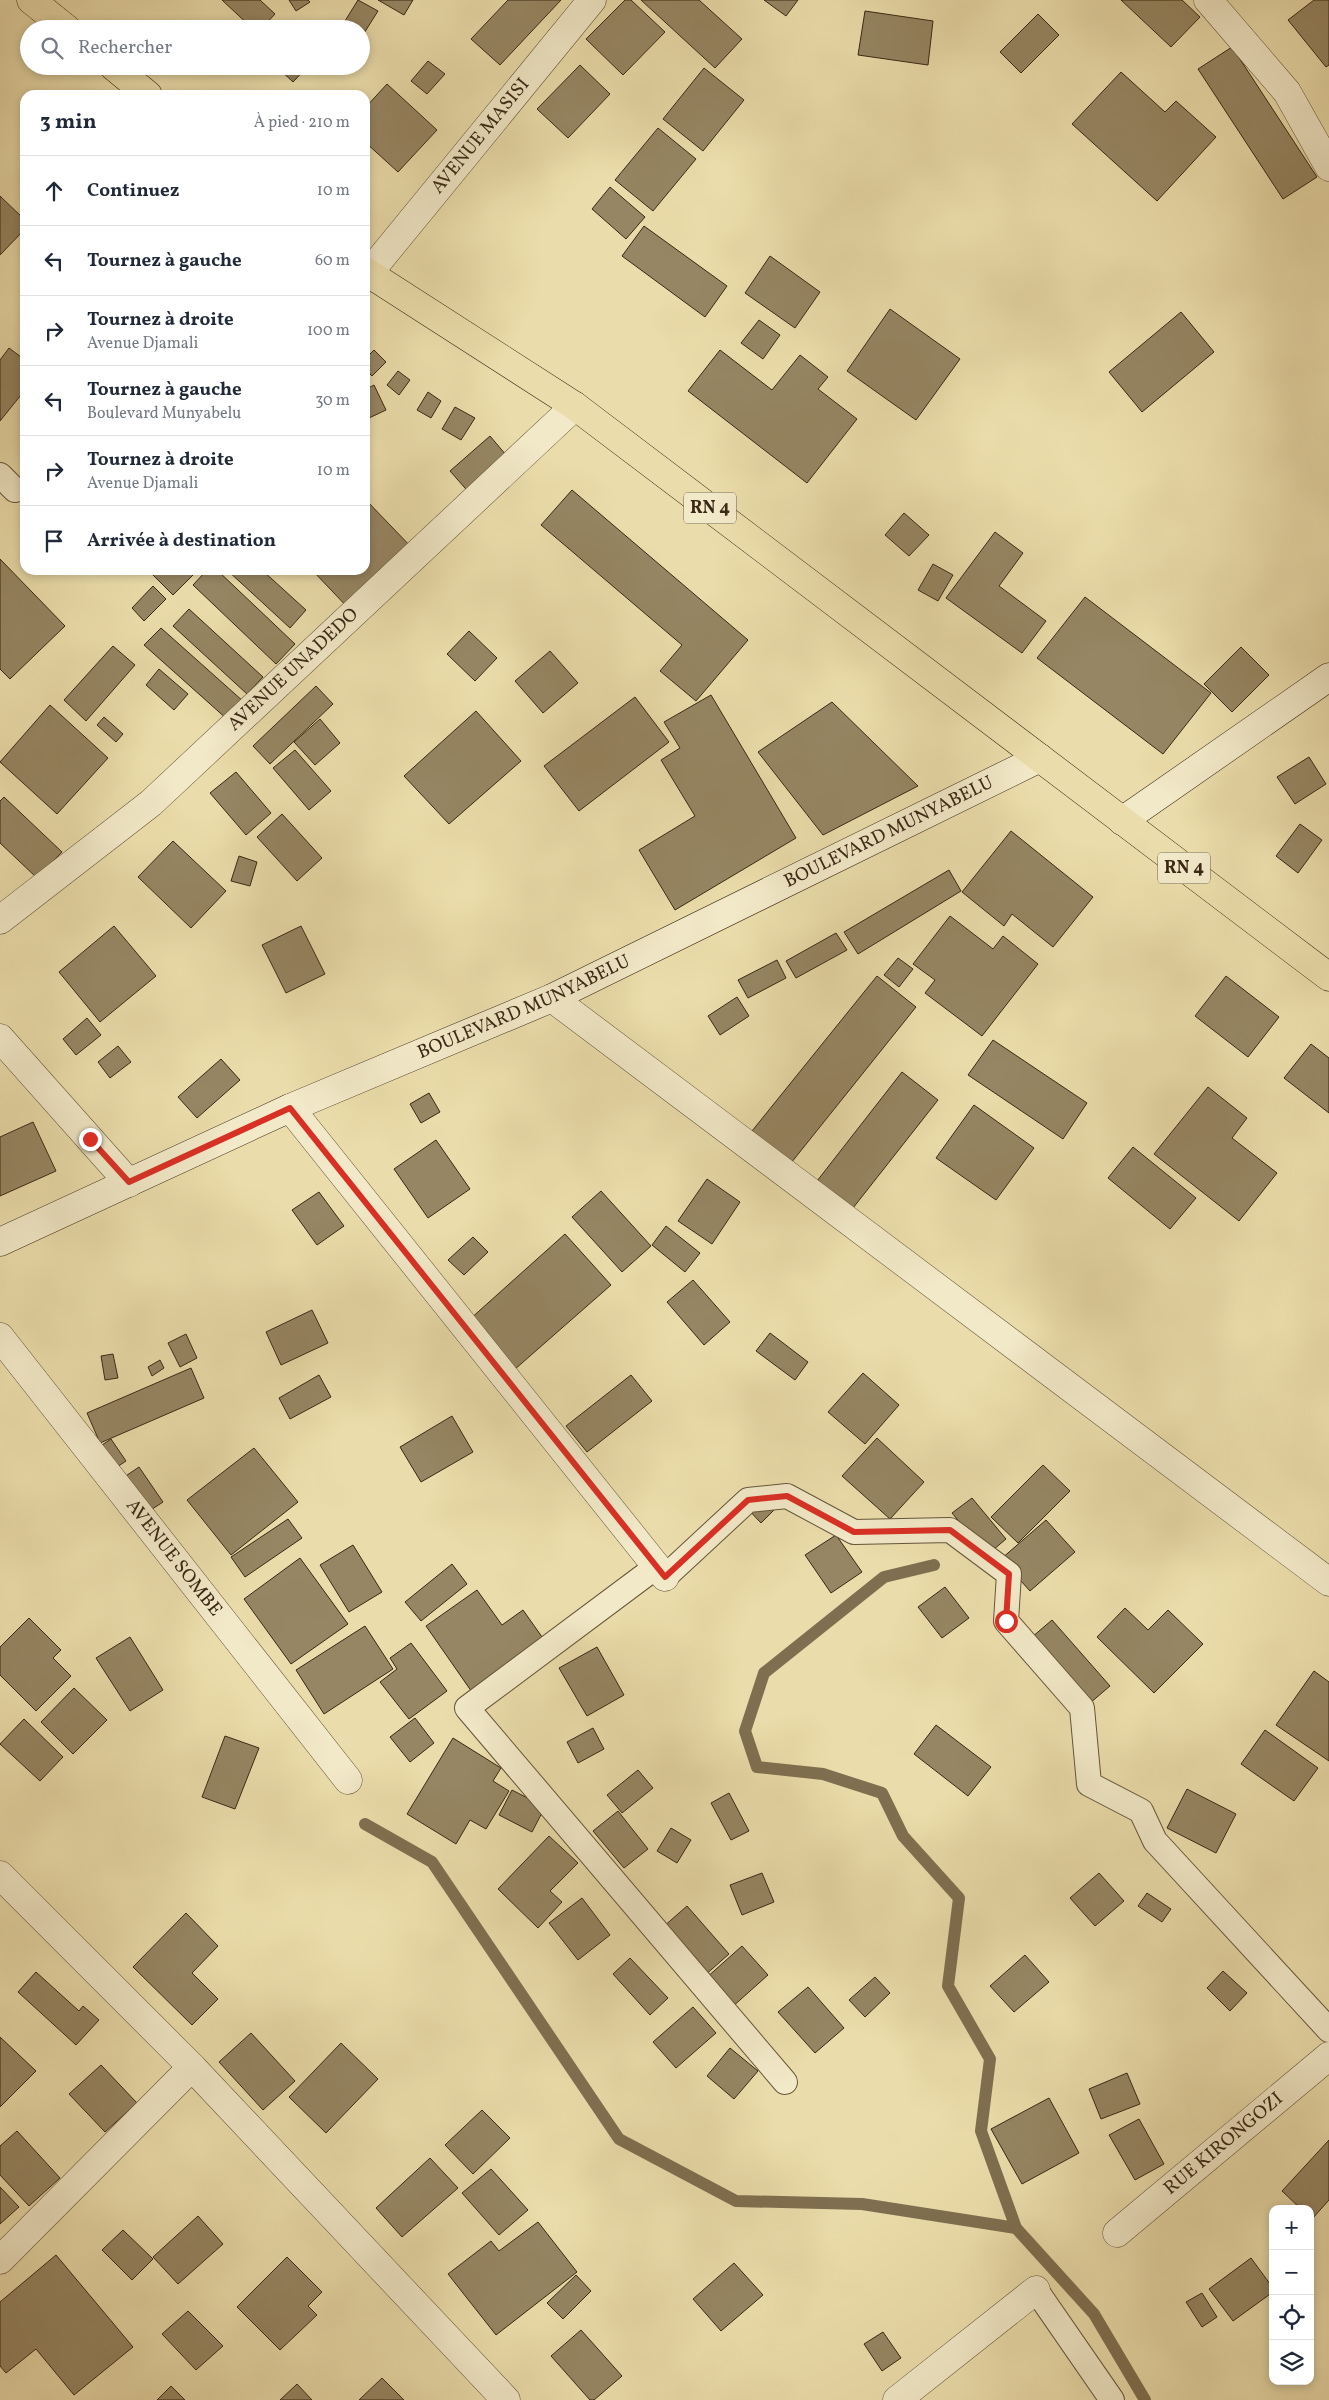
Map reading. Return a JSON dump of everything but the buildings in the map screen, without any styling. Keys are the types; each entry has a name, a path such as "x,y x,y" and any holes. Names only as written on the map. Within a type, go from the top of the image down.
{"highway":[{"path":"31,0 55,20"},
{"path":"124,75 142,90"},
{"name":"RN 4","path":"370,274 575,406 1329,977"}],"street":[{"name":"AVENUE MASISI","path":"370,268 592,0"},
{"path":"1208,0 1288,92 1329,167"},
{"name":"AVENUE UNADEDO","path":"0,920 151,803 575,406"},
{"path":"1122,821 1329,677"},
{"name":"BOULEVARD MUNYABELU","path":"0,1242 290,1108 552,998 1040,758"},
{"path":"552,998 1329,1582"},
{"path":"0,1038 129,1182"},
{"path":"290,1108 661,1572"},
{"name":"AVENUE SOMBE","path":"0,1337 348,1780"},
{"path":"0,1875 192,2067 506,2400"},
{"name":"RUE KIRONGOZI","path":"1117,2233 1329,2056"},
{"path":"0,2260 192,2067"},
{"path":"897,2400 1036,2290"}],"lane":[{"path":"785,2082 467,1708 661,1572 748,1500 787,1496 854,1532 950,1530 1009,1574 1006,1621 1082,1708 1089,1784 1141,1811 1155,1841 1329,2030"},
{"path":"1036,2290 1112,2400"}],"waterway":[{"path":"934,1565 884,1577 764,1673 745,1731 757,1767 823,1774 882,1793 903,1836 959,1898 948,1986 990,2059 981,2131 1016,2228"},
{"path":"365,1824 432,1862 619,2139 736,2201 862,2204 1016,2228 1094,2314 1145,2400"}],"route":[{"path":"90,1139 129,1182 290,1108 422,1276 665,1577 748,1500 787,1496 854,1532 950,1530 1009,1574 1006,1621"}]}
